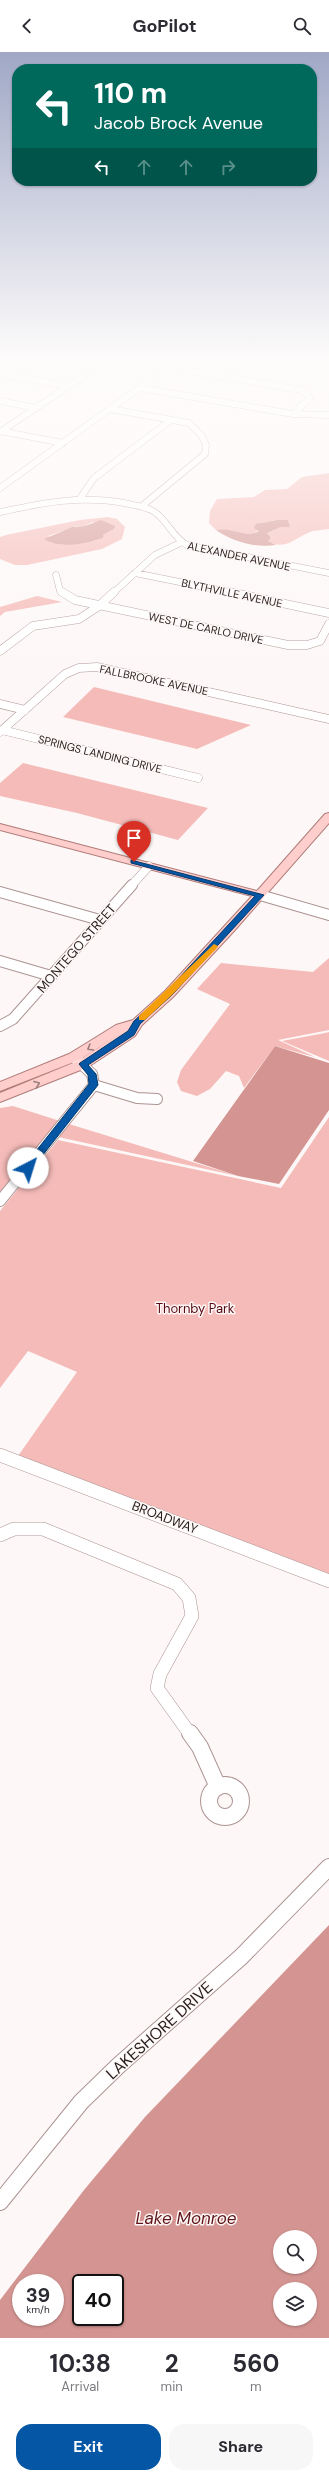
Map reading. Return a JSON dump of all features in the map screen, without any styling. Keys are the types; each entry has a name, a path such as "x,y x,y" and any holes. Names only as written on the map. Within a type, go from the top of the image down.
{"main road":[{"path":"0,1098 79,1061 131,1033 137,1022 169,994 260,895 329,816"},
{"path":"0,826 260,895"},
{"path":"0,1087 79,1061"}],"street":[{"path":"0,488 26,470"},
{"path":"81,497 94,478 105,470"},
{"path":"142,506 188,470"},
{"name":"ALEXANDER AVENUE","path":"0,512 81,497 142,506 160,516 171,533 180,543 198,548 329,573"},
{"path":"0,651 30,627 42,624 71,622 99,606 155,555 180,543"},
{"name":"BLYTHVILLE AVENUE","path":"135,573 329,613"},
{"name":"WEST DE CARLO DRIVE","path":"56,575 58,588 62,593 75,600 288,646 313,644 325,635 329,624"},
{"name":"FALLBROOKE AVENUE","path":"1,731 65,674 79,668 97,667 329,719"},
{"path":"0,704 25,710"},
{"name":"SPRINGS LANDING DRIVE","path":"1,731 198,778"},
{"name":"MONTEGO STREET","path":"0,1026 13,1019 149,866"},
{"path":"0,892 100,920"},
{"path":"260,895 329,915"},
{"path":"0,961 51,976"},
{"path":"0,1201 94,1085 92,1074 79,1061"},
{"path":"94,1085 137,1098 157,1099"},
{"name":"BROADWAY","path":"0,1455 329,1581"},
{"path":"0,1536 14,1529 44,1529 177,1584 186,1591 192,1605 192,1616 160,1674 158,1688 200,1747 218,1788"},
{"name":"LAKESHORE DRIVE","path":"0,2202 81,2102 118,2066 240,1957 329,1867"}],"green space":[{"path":"329,473 329,529 313,531 291,542 280,545 268,541 271,538 267,533 281,527 290,527 288,520 277,520 261,523 259,530 255,533 249,534 221,529 216,530 209,523 210,511 217,499 254,497 265,490 287,489 302,477"},
{"path":"108,517 117,519 125,527 122,539 102,549 27,565 15,565 0,559 0,537 80,520","holes":["92,522 114,529 103,535 103,538 81,543 69,543 48,536 76,526 85,526"]},
{"path":"37,596 62,602 5,612 0,616 0,607"},
{"path":"94,687 251,725 197,749 63,717"},
{"path":"23,763 208,808 178,840 77,813 0,796 0,783"},
{"path":"329,958 329,1030 278,1040 315,1057 275,1046 244,1088 239,1076 226,1071 210,1089 197,1096 181,1091 177,1082 181,1070 230,1004 197,989 221,963 313,972"},
{"path":"329,1032 329,1061 282,1041 325,1033"},
{"path":"13,1106 60,1121 0,1194 0,1108"},
{"name":"Thornby Park","path":"329,1117 329,1574 18,1456 77,1372 28,1351 0,1388 0,1211 58,1140 281,1188"},
{"path":"69,1124 238,1176 58,1137"}],"water":[{"path":"101,520 115,526 114,529 103,535 103,538 81,544 65,545 44,539 72,527 85,526"},
{"path":"277,520 288,520 290,527 281,527 267,533 271,538 268,541 276,545 260,546 244,543 230,538 216,530 221,529 249,534 259,531 254,528 256,524"},
{"path":"275,1046 329,1063 329,1110 279,1184 238,1176 193,1161"},
{"name":"Lake Monroe","path":"329,1925 329,2338 0,2338 0,2300 12,2284 12,2326 64,2326 64,2274 20,2274 84,2190 145,2117"}],"slow traffic":[{"path":"142,1018 169,994 214,946"}],"route":[{"path":"28,1168 94,1085 92,1074 83,1064 131,1033 137,1022 169,994 225,935 260,895 134,862"}]}
